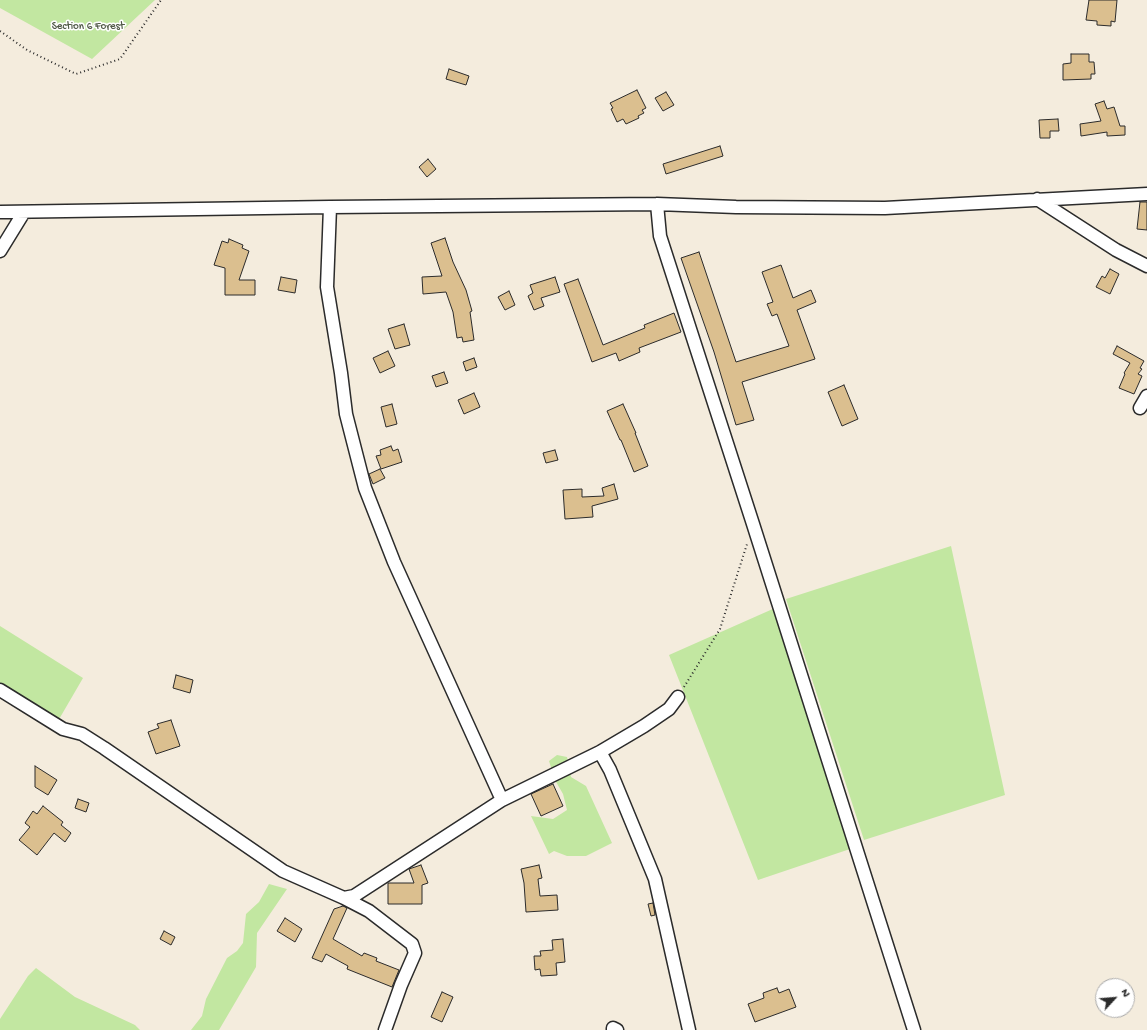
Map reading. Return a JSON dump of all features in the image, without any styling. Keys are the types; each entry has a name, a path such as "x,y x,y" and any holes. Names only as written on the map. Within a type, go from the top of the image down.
{"street":[{"path":"0,212 657,204 736,207 885,208 1147,194"},
{"path":"1037,199 1116,250 1147,266"},
{"path":"657,204 660,236 914,1030"},
{"path":"330,207 327,287 346,414 365,488 394,562 502,800"},
{"path":"0,251 24,212"},
{"path":"1140,408 1147,396"},
{"path":"0,690 63,729 82,734 283,871 344,898 369,912 412,944 415,953 401,985 385,1030"},
{"path":"344,898 354,896 502,800 600,752 644,726 669,709 678,696"},
{"path":"600,752 610,770 655,879 689,1030"},
{"path":"613,1030 614,1028 617,1030"}],"path":[{"path":"0,31 27,50 76,74 120,59 161,0"},
{"path":"678,696 720,629 753,524"}],"green space":[{"name":"Section 6 Forest","path":"0,0 155,0 92,59 0,8"},
{"path":"951,546 1005,795 864,840 786,599"},
{"path":"775,608 850,849 758,880 669,655"},
{"path":"0,626 83,678 58,721 0,684"},
{"path":"557,755 567,757 571,777 586,786 612,843 586,856 567,856 554,851 549,854 531,816 553,819 567,810 563,794 555,780 549,761"},
{"path":"269,884 287,889 257,933 256,967 219,1030 191,1030 202,1016 206,999 227,958 237,951 243,943 246,914 259,902"},
{"path":"36,968 75,997 135,1025 140,1030 0,1030 0,1019 28,976"}],"building":[{"path":"1089,0 1117,0 1115,22 1111,21 1111,26 1097,25 1097,21 1086,20"},
{"path":"1071,54 1089,54 1089,62 1094,62 1095,74 1091,74 1091,79 1063,80 1063,64 1071,63"},
{"path":"449,69 469,76 466,85 446,79"},
{"path":"637,90 646,108 642,110 644,113 638,116 639,118 626,124 623,119 617,122 610,103"},
{"path":"666,92 674,105 663,111 655,98"},
{"path":"1104,101 1107,109 1114,107 1120,126 1125,126 1125,135 1107,136 1107,132 1081,136 1080,124 1101,121 1095,104"},
{"path":"1058,119 1059,131 1050,131 1050,138 1040,138 1039,120"},
{"path":"720,146 723,156 666,174 663,164"},
{"path":"428,159 436,169 427,177 419,167"},
{"path":"1140,202 1147,202 1147,230 1137,229"},
{"path":"445,238 453,262 466,290 472,311 470,312 474,340 463,342 462,337 457,338 453,312 446,292 423,294 422,277 442,276 431,243"},
{"path":"229,239 243,245 242,248 249,251 239,280 255,280 255,295 225,295 225,268 214,265 222,241 228,243"},
{"path":"699,252 736,362 789,346 777,314 772,316 767,304 773,302 762,272 781,265 793,298 811,290 816,302 797,310 815,359 742,382 754,420 736,425 714,352 681,258"},
{"path":"1110,269 1119,274 1110,294 1096,287 1102,276 1105,278"},
{"path":"281,277 297,280 295,293 278,290"},
{"path":"555,277 560,292 541,298 544,306 534,310 528,296 533,293 530,285"},
{"path":"578,279 603,345 645,328 644,325 674,313 681,332 639,348 640,352 619,361 616,353 592,362 564,284"},
{"path":"509,291 515,305 505,310 498,297"},
{"path":"404,324 410,345 395,349 388,329"},
{"path":"1117,346 1144,361 1140,368 1142,369 1138,374 1142,376 1134,394 1119,388 1125,374 1124,373 1130,363 1113,354"},
{"path":"388,351 395,366 380,373 373,358"},
{"path":"474,358 477,367 466,371 463,362"},
{"path":"444,372 448,383 436,387 432,376"},
{"path":"844,385 858,419 842,426 828,392"},
{"path":"474,393 480,407 464,414 458,400"},
{"path":"392,404 397,424 386,427 381,407"},
{"path":"623,404 636,433 648,466 634,472 607,411"},
{"path":"391,446 393,451 398,449 402,462 381,469 376,456 381,455 380,450"},
{"path":"555,450 558,460 546,463 543,453"},
{"path":"380,469 385,478 373,484 369,474"},
{"path":"614,484 618,499 592,506 593,517 565,519 563,490 582,489 582,497 604,496 602,488"},
{"path":"176,675 193,680 190,693 173,688"},
{"path":"171,720 180,746 156,754 148,732 159,728 157,724"},
{"path":"35,766 57,780 48,795 35,787"},
{"path":"553,784 563,806 541,816 531,794"},
{"path":"78,799 89,803 86,812 75,808"},
{"path":"43,806 63,822 61,825 71,833 65,842 54,833 37,855 19,840 30,827 25,823 33,811 37,814"},
{"path":"421,865 428,883 422,885 422,904 388,904 388,883 414,883 409,869"},
{"path":"539,865 542,878 538,879 540,896 557,895 558,910 526,912 524,883 521,869"},
{"path":"653,903 655,915 651,916 648,904"},
{"path":"343,906 347,908 333,939 362,956 364,953 377,958 376,961 399,970 392,987 347,969 348,966 326,954 322,962 312,958 334,909"},
{"path":"285,918 302,929 295,942 277,931"},
{"path":"164,931 175,937 171,945 160,939"},
{"path":"563,939 565,962 556,963 557,975 541,976 540,969 535,970 534,956 541,956 540,951 553,950 552,940"},
{"path":"777,988 779,993 789,989 796,1007 755,1022 748,1004 764,998 763,993"},
{"path":"442,992 453,997 442,1022 431,1017"}]}
